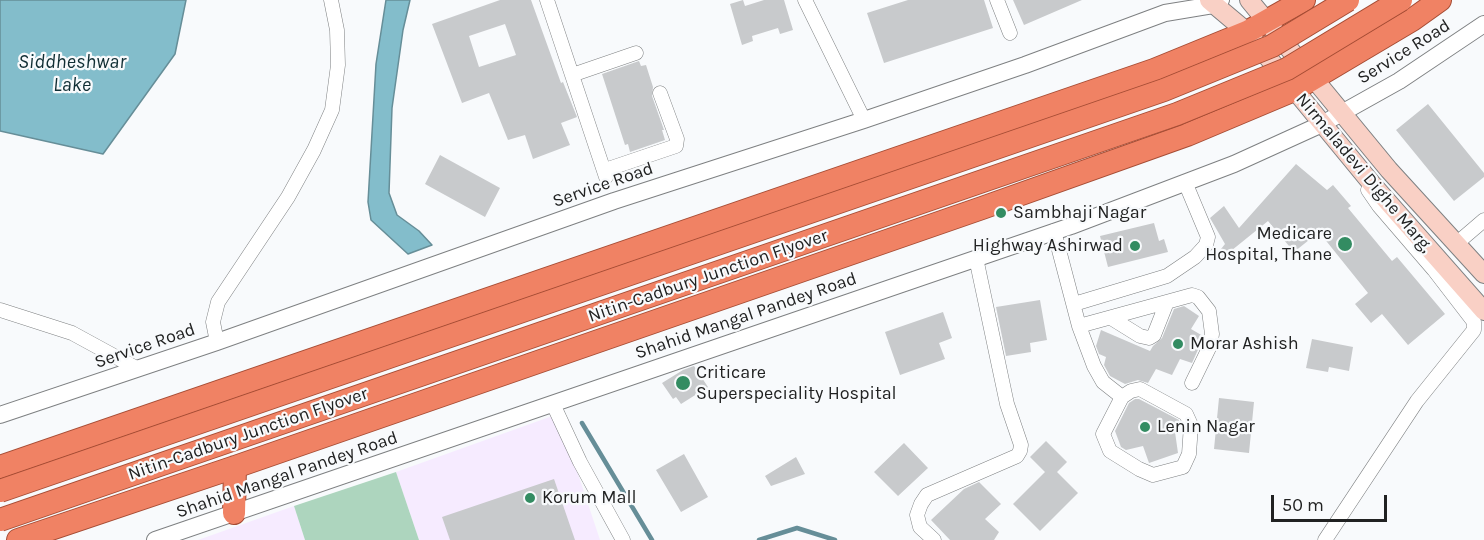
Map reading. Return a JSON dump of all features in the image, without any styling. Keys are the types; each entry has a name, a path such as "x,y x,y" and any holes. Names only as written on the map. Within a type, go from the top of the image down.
{"highway":[{"path":"0,467 1154,70 1247,32 1304,0"},
{"name":"Nitin-Cadbury Junction Flyover","path":"0,491 1164,90 1272,46 1348,0"},
{"name":"Nitin-Cadbury Junction Flyover","path":"0,520 1177,114 1287,69 1401,0"},
{"path":"18,540 982,208 1215,123 1294,90 1412,20 1440,0"},
{"path":"1192,55 1205,63 1224,85 1224,101 1215,123"},
{"path":"234,513 235,467"}],"main road":[{"name":"Nirmaladevi Dighe Marg,","path":"1249,0 1343,111 1389,170 1484,274"},
{"name":"Nirmaladevi Dighe Marg,","path":"1214,2 1247,32 1372,184 1484,311"}],"street":[{"path":"217,342 213,322 218,302 288,197 314,150 332,110 338,65 337,30 331,0"},
{"path":"547,0 605,174 676,146 677,139 660,93"},
{"path":"805,0 864,120"},
{"path":"998,0 1010,33"},
{"name":"Service Road","path":"0,416 217,342 614,201 1025,65 1165,13 1214,2"},
{"name":"Service Road","path":"1343,111 1399,81 1484,24"},
{"path":"572,75 636,52"},
{"name":"Shahid Mangal Pandey Road","path":"155,540 1054,231 1234,164 1322,124 1343,111"},
{"path":"1074,304 1167,276 1195,257 1206,245 1208,237 1185,182"},
{"path":"1326,540 1417,401 1474,330 1474,322 1379,206 1368,190 1372,184"},
{"path":"1456,244 1484,220"},
{"path":"1054,231 1079,326 1094,366 1103,382 1122,397"},
{"path":"934,540 920,527 917,515 927,495 1017,456 1021,445 1006,404 976,258"},
{"path":"1079,326 1192,295 1198,297 1209,311 1212,334 1210,346 1192,383"},
{"path":"1111,318 1140,336 1149,338 1154,335 1167,302"},
{"path":"0,310 72,333 138,369"},
{"path":"1140,389 1186,414 1191,425 1189,454 1184,467 1153,475 1110,451 1104,434 1122,397 1131,391 1140,389"},
{"path":"553,404 580,462 623,540"}],"shaded area":[{"path":"558,414 600,540 419,540 396,472"},
{"path":"294,506 305,540 198,540"}],"green space":[{"path":"396,472 419,540 305,540 294,506"}],"water":[{"name":"Siddheshwar Lake","path":"0,0 186,0 175,54 103,154 0,131"},
{"path":"386,0 410,0 403,30 392,108 389,193 397,215 419,231 432,245 408,254 371,220 368,202 376,64"}],"building":[{"path":"500,0 531,0 561,83 563,82 577,117 561,123 570,145 533,159 525,135 508,140 489,93 462,103 432,24","holes":["505,24 516,55 479,67 469,36"]},
{"path":"743,0 745,6 764,0 784,0 793,30 780,34 778,28 752,36 753,41 742,45 730,4"},
{"path":"908,0 984,0 993,28 884,63 867,13"},
{"path":"1013,0 1082,0 1024,25"},
{"path":"639,61 641,66 646,65 665,140 630,152 628,144 625,145 602,74"},
{"path":"1428,104 1484,173 1484,177 1454,201 1396,130"},
{"path":"440,155 500,188 485,217 425,184"},
{"path":"1296,164 1327,190 1333,185 1351,206 1348,208 1392,261 1397,257 1445,314 1408,345 1382,314 1371,323 1355,304 1368,293 1319,232 1294,252 1268,221 1221,259 1217,254 1225,244 1210,218 1224,206 1239,228"},
{"name":"Highway Ashirwad","path":"1154,223 1159,241 1164,239 1168,252 1108,267 1100,236"},
{"path":"1040,300 1047,340 1030,343 1031,352 1006,356 996,307"},
{"name":"Morar Ashish","path":"1184,306 1199,316 1191,329 1203,336 1192,363 1180,359 1172,375 1156,369 1148,383 1138,380 1125,384 1110,376 1104,365 1106,357 1099,354 1096,346 1101,330 1150,351 1162,338 1174,309"},
{"path":"943,312 952,338 939,343 945,359 900,375 885,332"},
{"path":"1312,339 1353,347 1349,371 1329,367 1328,372 1306,368"},
{"path":"694,366 708,387 681,404 676,397 673,399 662,383"},
{"path":"1219,398 1254,402 1249,453 1214,449"},
{"name":"Lenin Nagar","path":"1135,399 1179,420 1175,432 1178,453 1149,463 1143,446 1126,450 1121,447 1115,431 1129,403"},
{"path":"1046,441 1067,462 1057,472 1078,493 1040,531 1013,504 1045,472 1030,457"},
{"path":"904,443 928,468 898,496 874,472"},
{"path":"684,454 708,497 681,512 656,470"},
{"path":"796,457 805,474 771,486 765,476"},
{"name":"Korum Mall","path":"554,479 575,540 450,540 442,517"},
{"path":"979,482 1001,504 985,519 999,532 994,540 950,540 931,520 964,489"}],"waterway":[{"path":"582,423 652,540"},
{"path":"759,540 797,528 835,540"}],"place":[{"name":"Sambhaji Nagar","path":"1001,213"},
{"name":"Medicare Hospital, Thane","path":"1345,244"},
{"name":"Highway Ashirwad","path":"1135,246"},
{"name":"Morar Ashish","path":"1178,344"},
{"name":"Criticare Superspeciality Hospital","path":"683,383"},
{"name":"Lenin Nagar","path":"1145,427"},
{"name":"Korum Mall","path":"530,498"}]}
